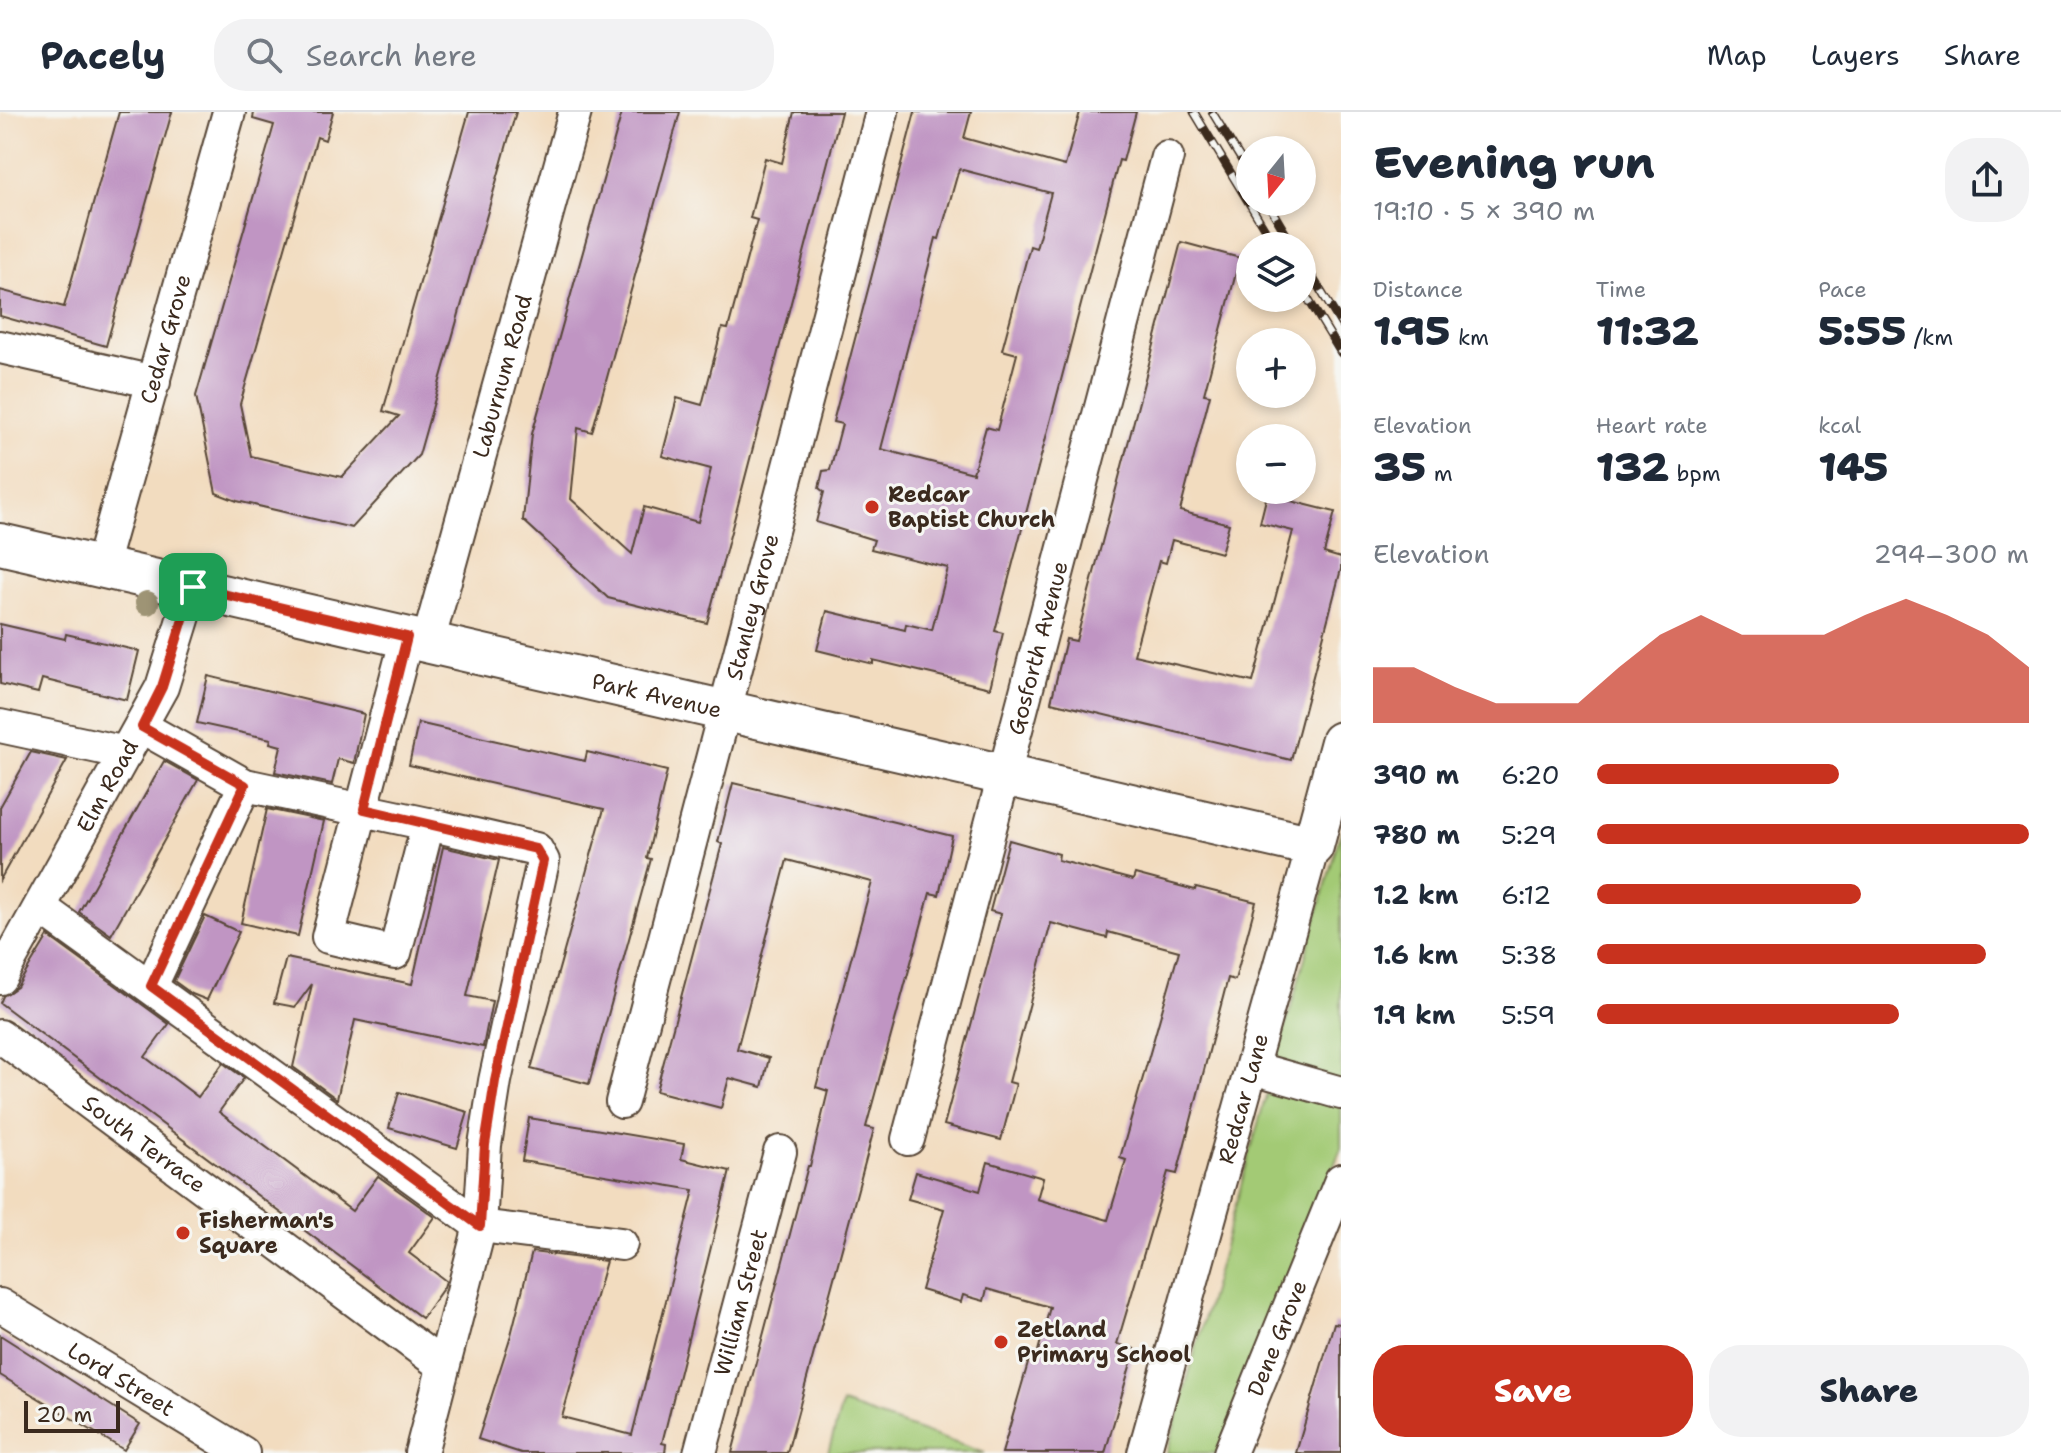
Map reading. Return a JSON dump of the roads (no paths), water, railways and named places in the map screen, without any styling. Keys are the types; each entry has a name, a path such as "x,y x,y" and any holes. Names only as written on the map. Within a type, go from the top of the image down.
{"main road":[{"name":"Park Avenue","path":"0,544 1313,846"},
{"name":"Redcar Lane","path":"1313,846 1341,742"}],"street":[{"name":"Cedar Grove","path":"101,566 229,112"},
{"name":"Laburnum Road","path":"428,824 395,953 328,937 575,112"},
{"name":"Stanley Grove","path":"622,1102 882,112"},
{"name":"Gosforth Avenue","path":"908,1139 1167,157"},
{"path":"0,347 154,382"},
{"name":"Elm Road","path":"0,978 162,687 193,587"},
{"path":"0,726 134,740 245,785 536,849 543,861 495,1081 485,1145 480,1226 421,1453"},
{"path":"151,986 245,785"},
{"name":"Redcar Lane","path":"1144,1453 1313,846"},
{"path":"41,908 480,1226 621,1244"},
{"name":"South Terrace","path":"0,1036 443,1366"},
{"path":"1253,1068 1341,1093"},
{"name":"William Street","path":"700,1453 780,1152"},
{"name":"Dene Grove","path":"1230,1453 1341,1180"},
{"name":"Lord Street","path":"0,1305 243,1453"}],"railway":[{"path":"1194,112 1267,232"},
{"path":"1212,112 1236,151"},
{"path":"1275,216 1285,232"},
{"path":"1316,283 1341,324"},
{"path":"1316,312 1341,353"}],"place":[{"name":"Redcar Baptist Church","path":"872,507"},
{"name":"Fisherman's Square","path":"183,1233"},
{"name":"Zetland Primary School","path":"1001,1342"}]}
